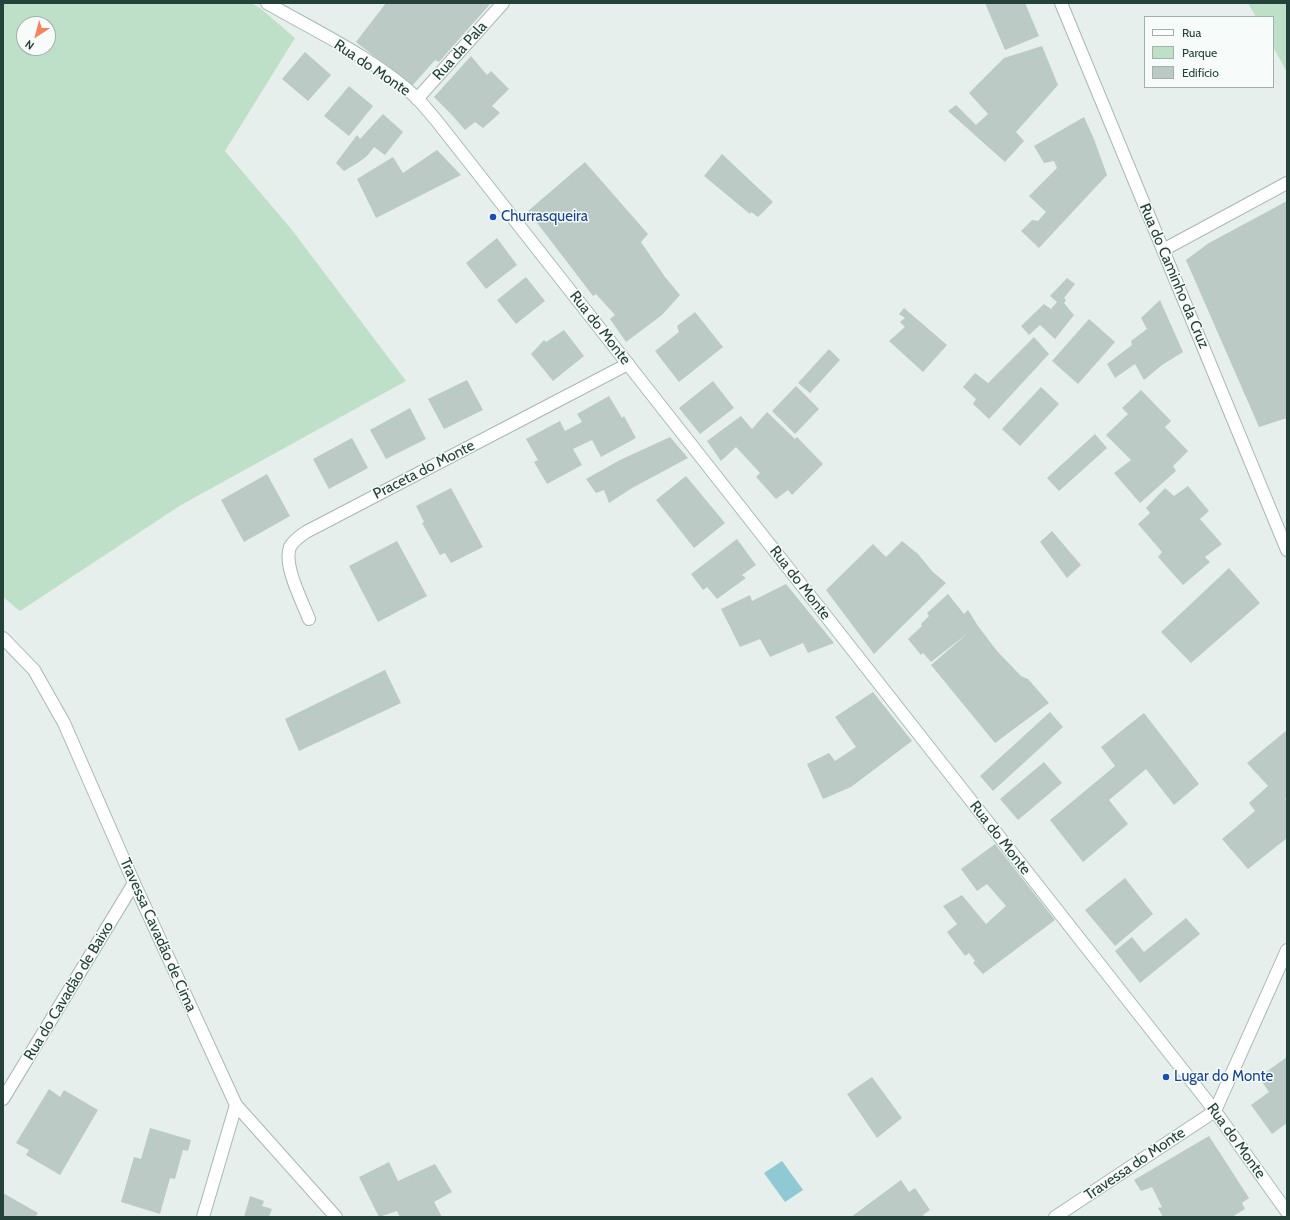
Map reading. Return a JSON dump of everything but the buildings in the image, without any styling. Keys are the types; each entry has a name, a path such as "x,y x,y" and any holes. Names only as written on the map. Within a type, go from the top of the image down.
{"street":[{"name":"Rua do Monte","path":"267,3 355,53 389,76 418,99 436,120 1214,1111 1287,1212"},
{"name":"Rua da Pala","path":"418,99 503,3"},
{"name":"Rua do Caminho da Cruz","path":"1061,3 1287,550"},
{"path":"1164,250 1287,183"},
{"name":"Praceta do Monte","path":"309,619 289,567 288,555 291,546 297,538 312,528 628,364"},
{"name":"Travessa Cavadão de Cima","path":"3,638 34,670 64,723 134,883 236,1105 336,1217"},
{"name":"Rua do Cavadão de Baixo","path":"3,1099 134,883"},
{"path":"1214,1111 1287,950"},
{"path":"203,1217 236,1105"},
{"name":"Travessa do Monte","path":"1055,1217 1214,1111"}],"green space":[{"path":"3,3 251,3 260,8 295,38 225,151 292,230 406,381 181,505 20,611 3,597"},
{"path":"1248,3 1287,3 1287,72 1274,49 1274,16 1255,16"}],"water":[{"path":"782,1161 803,1190 785,1202 764,1173"}],"place":[{"name":"Churrasqueira","path":"493,217"},
{"name":"Lugar do Monte","path":"1166,1077"}]}
